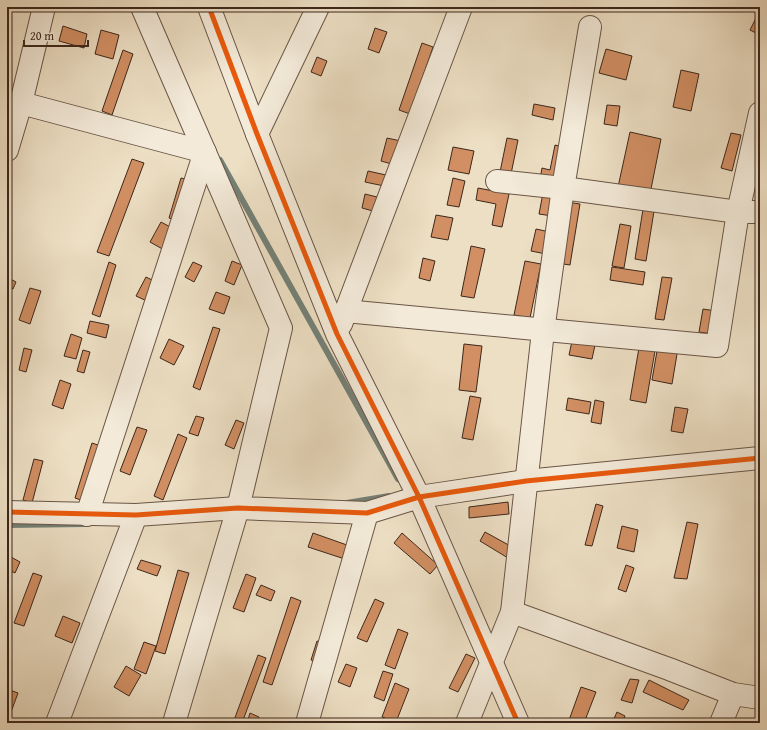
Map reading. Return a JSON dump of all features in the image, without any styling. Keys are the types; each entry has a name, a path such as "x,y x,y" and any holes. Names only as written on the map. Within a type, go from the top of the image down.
{"street":[{"path":"7,150 21,103 44,7"},
{"path":"142,7 281,328 238,508 174,723"},
{"path":"210,7 257,134 337,334 419,497 518,723"},
{"path":"257,134 318,7"},
{"path":"337,334 461,7"},
{"path":"467,723 512,612 543,331 562,188 590,27"},
{"path":"21,103 205,152"},
{"path":"345,311 543,331 717,346 738,212 760,113"},
{"path":"87,515 205,152"},
{"path":"497,181 562,188 738,212 760,212"},
{"path":"7,512 136,515 238,508 367,513 419,497 526,481 760,458"},
{"path":"307,723 367,513"},
{"path":"57,723 136,515"},
{"path":"512,612 733,694 760,698"},
{"path":"721,723 733,694"}],"building":[{"path":"760,10 760,35 750,30"},
{"path":"63,26 87,34 84,48 59,41"},
{"path":"375,28 387,32 379,53 368,49"},
{"path":"101,30 119,35 113,59 95,54"},
{"path":"422,43 433,47 410,114 399,110"},
{"path":"606,49 632,56 626,80 599,73"},
{"path":"123,50 133,54 112,115 102,111"},
{"path":"317,57 327,61 321,76 311,72"},
{"path":"681,70 699,74 691,111 673,107"},
{"path":"534,104 555,108 553,120 532,115"},
{"path":"607,105 620,106 617,126 604,124"},
{"path":"630,132 661,139 650,194 618,187"},
{"path":"731,133 741,135 732,171 721,168"},
{"path":"387,138 401,141 395,165 381,161"},
{"path":"507,138 518,140 511,174 500,172"},
{"path":"555,145 567,148 560,183 540,179 542,168 550,170"},
{"path":"453,147 474,151 469,174 448,170"},
{"path":"132,159 144,163 109,256 97,252"},
{"path":"368,171 386,175 384,186 365,182"},
{"path":"181,178 189,180 178,221 169,218"},
{"path":"453,178 465,181 459,207 447,205"},
{"path":"478,188 509,194 502,227 492,225 496,204 476,200"},
{"path":"543,193 556,196 552,216 539,214"},
{"path":"365,194 377,197 373,211 362,208"},
{"path":"567,202 580,204 570,265 557,263"},
{"path":"644,203 655,205 646,261 635,259"},
{"path":"436,215 453,218 448,240 431,237"},
{"path":"161,222 176,230 166,251 150,242"},
{"path":"620,224 631,226 624,268 612,266"},
{"path":"536,229 550,232 546,254 531,251"},
{"path":"471,246 485,249 474,298 461,296"},
{"path":"423,258 435,261 430,281 419,278"},
{"path":"232,261 242,265 234,285 225,281"},
{"path":"525,261 541,264 530,318 514,315"},
{"path":"109,262 116,265 100,317 92,314"},
{"path":"193,262 202,266 194,282 185,277"},
{"path":"612,267 645,272 643,285 610,280"},
{"path":"7,277 16,282 13,289 7,286"},
{"path":"146,277 158,283 149,302 136,296"},
{"path":"662,277 672,278 664,320 655,319"},
{"path":"30,288 41,291 30,324 19,320"},
{"path":"216,292 230,297 224,314 209,309"},
{"path":"703,309 716,311 712,334 699,332"},
{"path":"90,321 109,325 106,338 87,333"},
{"path":"213,327 220,329 200,390 193,387"},
{"path":"71,334 82,338 76,359 64,356"},
{"path":"169,339 184,346 174,365 160,358"},
{"path":"572,341 595,345 592,359 569,355"},
{"path":"640,342 656,345 646,403 630,400"},
{"path":"464,344 482,346 476,392 459,390"},
{"path":"658,345 678,348 672,384 652,380"},
{"path":"24,348 32,350 26,372 19,370"},
{"path":"83,350 90,352 84,373 77,371"},
{"path":"60,380 71,384 63,409 52,405"},
{"path":"470,396 481,398 473,440 462,438"},
{"path":"568,398 591,402 589,414 566,410"},
{"path":"595,400 604,402 601,424 591,422"},
{"path":"675,407 688,409 683,433 671,431"},
{"path":"196,416 204,418 198,436 189,433"},
{"path":"236,420 244,423 234,449 225,445"},
{"path":"137,427 147,430 130,475 120,471"},
{"path":"178,434 187,438 163,500 154,496"},
{"path":"92,443 101,446 84,501 75,498"},
{"path":"34,459 43,461 32,503 23,500"},
{"path":"508,502 509,514 469,518 469,507"},
{"path":"596,504 603,506 592,546 585,545"},
{"path":"687,522 698,524 687,579 674,578"},
{"path":"622,526 638,530 634,552 617,548"},
{"path":"485,532 514,548 508,558 480,541"},
{"path":"313,533 361,550 357,563 308,547"},
{"path":"402,533 438,565 430,574 394,543"},
{"path":"11,557 20,562 15,573 7,569 7,565"},
{"path":"141,560 161,566 157,576 137,569"},
{"path":"626,565 634,568 626,592 618,589"},
{"path":"178,570 189,573 165,654 155,651"},
{"path":"33,573 42,576 24,626 14,623"},
{"path":"246,574 256,578 244,612 233,608"},
{"path":"261,585 275,591 271,601 256,595"},
{"path":"291,597 301,601 272,685 263,682"},
{"path":"375,599 384,603 367,642 357,638"},
{"path":"63,616 80,623 72,643 55,636"},
{"path":"398,629 408,633 395,669 385,665"},
{"path":"317,641 327,644 321,663 311,660"},
{"path":"144,642 156,646 146,674 134,669"},
{"path":"466,654 475,658 458,692 449,688"},
{"path":"258,655 266,658 242,723 233,723"},
{"path":"346,664 357,668 350,687 338,682"},
{"path":"126,666 141,675 129,696 114,687"},
{"path":"383,671 393,674 384,701 374,697"},
{"path":"630,679 639,680 632,703 621,700"},
{"path":"649,680 689,700 683,710 643,692"},
{"path":"395,683 409,689 396,722 382,717"},
{"path":"581,687 596,692 584,723 568,723"},
{"path":"7,689 18,693 7,723"},
{"path":"617,712 625,716 622,723 612,723"},
{"path":"250,713 259,717 256,723 247,723"},
{"path":"742,719 750,723 740,723"}],"waterway":[{"path":"220,160 398,479"},
{"path":"347,503 389,496"},
{"path":"7,525 85,524"}],"cycle path":[{"path":"209,7 257,134 337,334 419,497 518,723"},
{"path":"7,512 136,515 238,508 367,513 419,497 526,481 760,458"}]}
